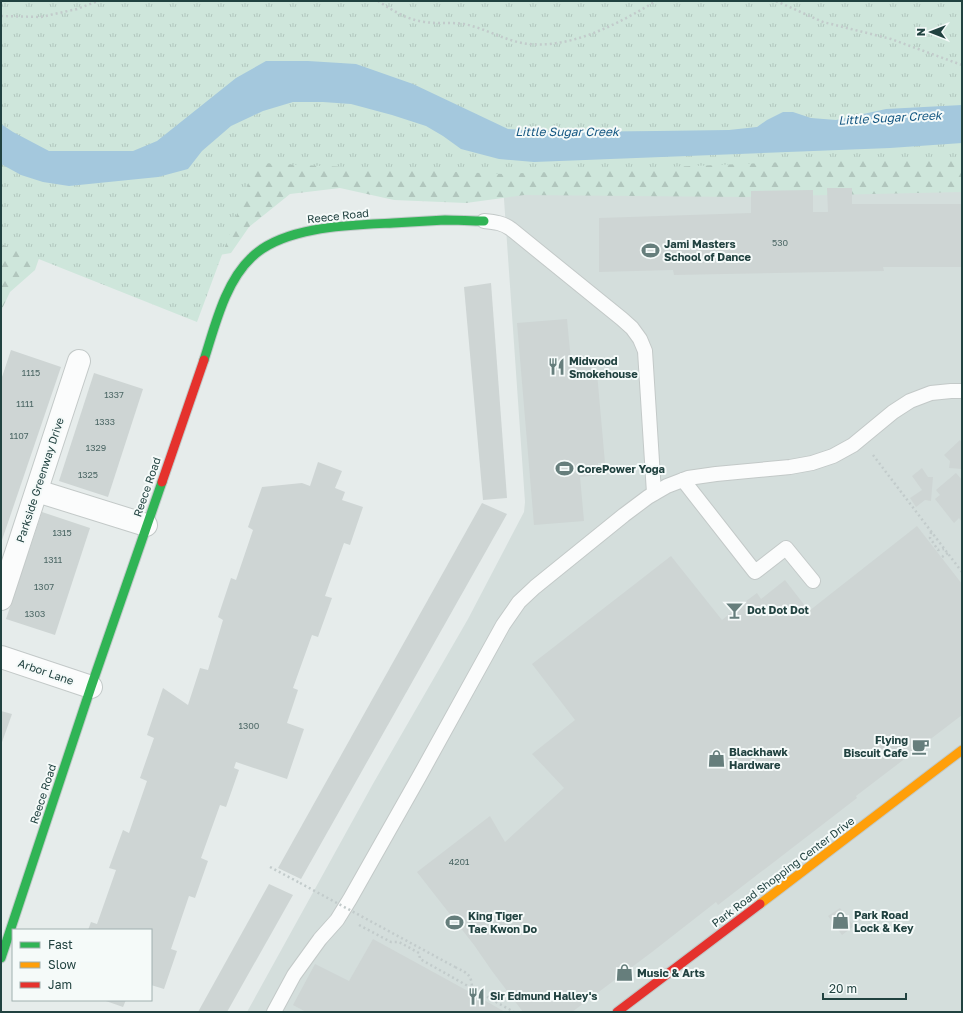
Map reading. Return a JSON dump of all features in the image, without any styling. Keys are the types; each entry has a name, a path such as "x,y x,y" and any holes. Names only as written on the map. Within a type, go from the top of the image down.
{"street":[{"name":"Reece Road","path":"1,958 146,525 226,295 237,275 252,257 269,244 309,231 342,226 384,223 446,220 484,221"},
{"name":"Parkside Greenway Drive","path":"1,599 79,361"},
{"path":"37,491 146,525"},
{"name":"Arbor Lane","path":"1,656 91,687"},
{"name":"Park Road Shopping Center Drive","path":"617,1012 680,966 962,750"}],"lane":[{"path":"484,221 505,224 512,229 622,318 640,338 645,351 654,493"},
{"path":"274,1012 294,975 320,939 340,915 419,778 503,625 519,602 535,587 624,515 654,493 667,486 688,478 812,464 833,456 853,445 893,412 910,401 931,393 962,391"},
{"path":"683,480 755,572 786,548 813,581"}],"path":[{"path":"1,16 41,17 77,9 98,1"},
{"path":"378,1 399,14 416,21 473,26 510,40 538,44 568,42 582,37 641,10 656,1"},
{"path":"776,1 823,22 891,39 962,65"},
{"path":"872,452 962,572"},
{"path":"931,531 930,538 938,550 944,549"},
{"path":"942,557 948,553"},
{"path":"270,867 469,974 472,980 472,989"},
{"path":"340,915 391,942 399,942 419,953 420,959 514,1012"}],"shaded area":[{"path":"962,167 962,1012 247,1012 374,782 468,619 524,512 525,502 503,185"}],"green space":[{"path":"1,1 962,1 962,157 810,161 504,174 256,163 197,322 1,244"},
{"path":"202,151 962,153 962,192 744,197 524,195 466,203 394,200 340,188 290,194 249,227 231,253 202,258"},
{"path":"1,195 45,241 35,270 10,292 1,311"}],"water":[{"name":"Little Sugar Creek","path":"266,61 308,61 356,64 413,84 508,129 556,132 729,130 757,127 783,112 793,112 811,118 836,120 886,109 962,105 962,143 890,148 534,162 499,159 461,149 426,126 351,104 293,102 263,111 231,126 202,151 188,169 158,177 69,186 43,182 21,175 1,164 1,124 49,151 133,151 157,141 236,78"}],"building":[{"path":"827,188 852,188 852,204 962,204 962,267 883,267 884,271 674,275 673,270 599,272 599,218 751,213 751,191 813,190 813,212 828,212"},
{"path":"491,283 507,498 483,500 464,287"},
{"path":"567,319 571,361 591,359 591,374 597,373 605,463 598,463 599,475 580,477 584,521 534,525 517,323"},
{"path":"11,350 61,367 1,543 1,380"},
{"path":"94,373 143,389 108,497 59,481"},
{"path":"960,440 962,443 962,469 949,468 950,461 944,455"},
{"path":"318,462 342,471 335,488 345,492 342,500 363,507 350,545 344,543 325,596 332,598 318,637 312,635 293,688 298,690 287,723 304,729 287,779 236,762 234,768 239,770 226,807 220,805 201,858 208,861 195,898 189,896 171,949 177,951 164,989 152,985 152,929 88,929 91,922 97,924 116,870 109,868 123,830 129,833 147,781 140,778 154,738 147,735 163,688 188,705 200,668 208,670 223,620 218,617 231,578 236,580 253,530 248,527 262,487 302,483 310,486"},
{"path":"922,468 928,477 933,477 931,501 925,500 916,507 910,498 922,490 912,476"},
{"path":"956,473 962,480 962,522 959,518 954,523 935,499 940,495 936,490"},
{"path":"482,503 507,514 301,879 278,868"},
{"path":"42,512 90,528 55,635 6,619"},
{"path":"917,526 962,584 962,715 856,796 857,798 718,905 716,902 572,1012 523,1012 474,945 417,872 490,816 505,842 564,788 532,754 575,720 532,664 671,556 722,620 757,593 761,599 785,580 809,611"},
{"path":"1,711 12,714 1,745"},
{"path":"269,884 293,895 227,1012 198,1012"},
{"name":"Park Road Lock & Key","path":"840,908 854,926 842,935 828,916"},
{"path":"373,939 505,1012 306,1012 293,1005 315,964 349,981"},
{"path":"106,1001 126,1001 123,1007"}],"traffic: fast":[{"path":"204,360 222,305 235,279 252,257 266,247 282,239 300,233 338,226 445,220 484,221"},
{"path":"1,958 91,687 162,482"}],"traffic: slow":[{"path":"760,904 962,750"}],"traffic: jam":[{"path":"162,482 204,360"},
{"path":"617,1012 760,904"}],"place":[{"name":"Jami Masters School of Dance","path":"651,250"},
{"name":"Midwood Smokehouse","path":"556,367"},
{"name":"CorePower Yoga","path":"564,469"},
{"name":"Dot Dot Dot","path":"734,610"},
{"name":"Flying Biscuit Cafe","path":"921,746"},
{"name":"Blackhawk Hardware","path":"716,758"},
{"name":"Park Road Lock & Key","path":"841,921"},
{"name":"King Tiger Tae Kwon Do","path":"455,922"},
{"name":"Music & Arts","path":"624,973"},
{"name":"Sir Edmund Halley's","path":"477,996"}]}
